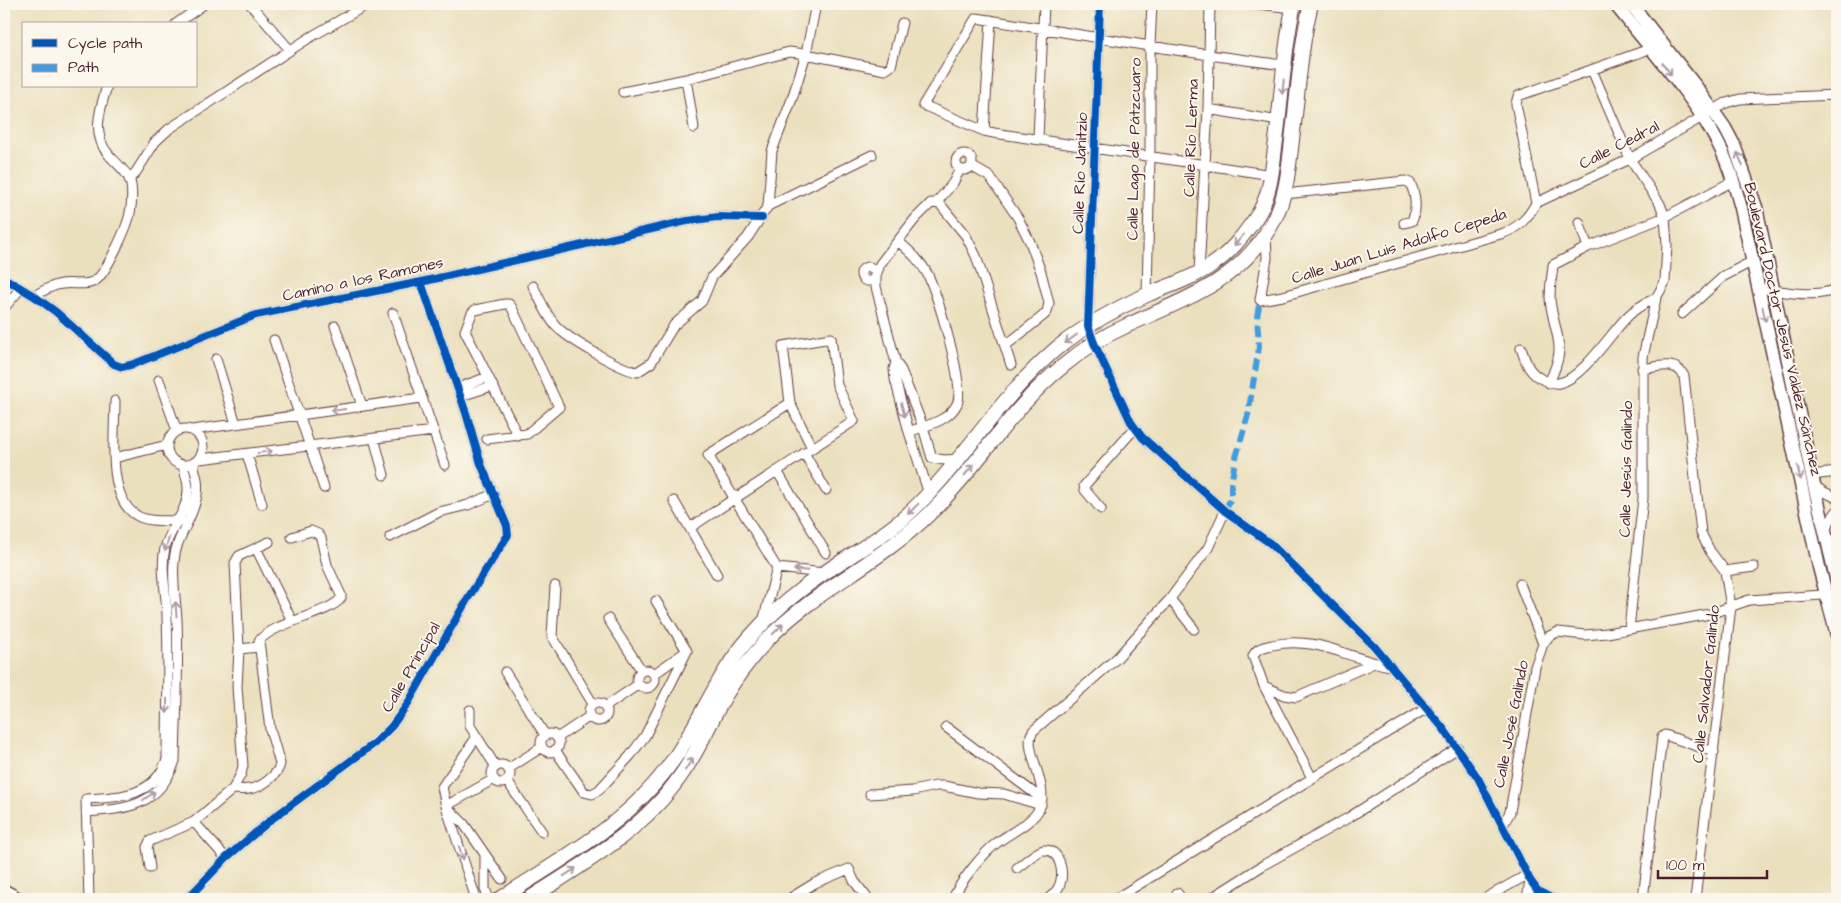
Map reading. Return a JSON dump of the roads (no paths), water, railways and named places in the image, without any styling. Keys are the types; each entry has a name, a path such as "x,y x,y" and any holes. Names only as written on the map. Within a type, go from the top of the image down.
{"main road":[{"path":"529,899 603,851 644,819 679,778 696,752 726,695 765,643 803,608 881,555 925,518 962,479 1043,383 1094,343 1213,286 1234,271 1249,255 1266,234 1285,194 1311,4"},
{"name":"Boulevard Doctor Jesús Valdez Sánchez","path":"1615,4 1650,48 1734,145 1756,207 1813,480 1835,564 1837,582"},
{"name":"Boulevard Doctor Jesús Valdez Sánchez","path":"1631,4 1663,44 1708,113 1715,137 1734,180 1742,208 1819,568 1832,595 1837,635"},
{"path":"500,899 616,822 655,784 673,761 736,653 762,624 777,609 825,573 880,537 929,494 1023,380 1060,346 1103,316 1199,272 1228,252 1258,216 1267,198 1272,175 1293,6"}],"street":[{"path":"179,22 204,4"},
{"path":"250,4 290,50"},
{"path":"129,179 136,172 155,142 169,129 290,50 368,4"},
{"path":"533,286 558,328 612,363 637,372 651,363 674,325 702,300 712,277 748,236 762,218 768,206 772,151 806,54 816,4"},
{"path":"1038,138 1044,4"},
{"name":"Calle Río Janitzio","path":"1100,4 1088,326 1094,343 1135,428 1225,511 1271,544 1374,646 1458,748 1478,778 1529,878"},
{"name":"Calle Lago de Pátzcuaro","path":"1146,295 1152,4"},
{"name":"Calle Río Lerma","path":"1199,272 1208,109 1210,4"},
{"path":"1258,4 1293,6"},
{"path":"1272,175 984,131 923,105 976,18 1209,56 1285,64"},
{"path":"984,131 991,20"},
{"path":"623,92 686,79 781,53 806,54 885,70 892,66 902,22"},
{"path":"1536,203 1516,99 1524,93 1663,44"},
{"path":"1592,70 1630,159 1652,191 1665,217"},
{"path":"686,79 694,128"},
{"path":"34,296 54,286 71,283 89,283 99,278 115,249 130,214 129,179 106,152 101,142 98,116 106,88"},
{"name":"Calle Cedral","path":"1536,203 1630,159 1726,103 1740,99 1837,94"},
{"path":"1208,109 1279,121"},
{"path":"768,206 872,155"},
{"path":"961,155 969,156 972,161 971,166 968,170 960,170 956,166 956,161 961,155"},
{"path":"971,166 990,177 1018,218 1030,242 1041,272 1049,303 1047,312 1006,346"},
{"path":"936,203 953,183 960,170"},
{"path":"1549,383 1557,365 1560,348 1550,300 1553,265 1588,247 1665,217 1734,180"},
{"path":"1285,194 1405,181 1410,183 1413,189 1416,213 1412,221 1404,224"},
{"path":"932,458 923,426 901,370 896,363 876,286 876,276 880,264 931,203 944,207 966,236 976,256 1011,365"},
{"name":"Calle Juan Luis Adolfo Cepeda","path":"1266,234 1267,258 1260,300 1283,296 1504,233 1520,225 1536,203"},
{"name":"Camino a los Ramones","path":"4,278 56,312 114,364 127,366 256,316 421,282 687,221 718,217 762,218"},
{"name":"Calle Jesús Galindo","path":"1629,629 1643,498 1642,369 1645,345 1656,298 1662,289 1666,276 1667,244 1665,217"},
{"path":"1579,222 1588,247"},
{"path":"898,241 914,256 928,276 946,331 960,396 953,411 947,417 909,432"},
{"path":"1682,314 1724,276 1753,262"},
{"name":"Calle Principal","path":"187,899 226,858 273,818 375,743 399,717 468,598 508,535 507,526 481,464 459,392 421,282"},
{"path":"1758,288 1811,294 1822,294 1837,289"},
{"path":"4,308 20,289"},
{"path":"1521,348 1526,365 1532,373 1549,383 1559,383 1569,379 1582,369 1628,316 1640,306 1656,298"},
{"path":"487,439 518,436 527,434 559,406 508,304 475,310 472,313 466,331 518,436"},
{"path":"393,313 445,465"},
{"path":"335,326 362,406"},
{"path":"691,527 808,451 854,421 837,385 831,338 783,346 790,403 808,451 826,490"},
{"path":"274,340 324,488"},
{"path":"216,358 236,424"},
{"path":"896,363 894,374 909,432 929,494"},
{"name":"Calle Salvador Galindo","path":"1642,369 1674,366 1681,370 1684,376 1701,533 1710,551 1725,571 1731,607 1695,899"},
{"path":"459,392 488,377"},
{"path":"159,380 177,431"},
{"path":"459,392 492,386"},
{"path":"421,398 192,430 184,429 172,435 167,446 168,452 171,459 183,466 196,462 247,454 434,431"},
{"path":"115,401 114,458 118,488 122,500 129,510 144,519 188,521"},
{"path":"762,624 777,568 708,455 790,403"},
{"path":"1101,509 1085,490 1084,486 1135,428"},
{"path":"86,812 134,806 152,796 171,774 176,761 177,641 173,564 179,537 193,510 198,492 196,462 203,451 203,443 199,435 192,430"},
{"path":"374,438 384,475"},
{"path":"114,458 167,446"},
{"path":"247,454 262,504"},
{"path":"919,462 932,458 945,460 958,458"},
{"path":"88,899 86,799 133,794 149,785 158,777 167,759 167,642 164,562 165,549 188,495 188,486 183,466"},
{"path":"777,471 826,553"},
{"path":"1837,472 1813,480 1822,491 1837,498"},
{"path":"390,537 439,512 468,505 494,494"},
{"path":"674,501 691,527 717,575"},
{"path":"954,899 962,883 991,848 1033,817 1042,802 1041,787 1029,741 1031,734 1117,658 1170,599 1208,548 1225,511"},
{"path":"1826,531 1829,522 1837,511"},
{"path":"233,789 251,790 256,788 275,774 280,764 270,729 259,641 292,621 334,604 341,595 327,564 321,538 318,534 311,531 292,537"},
{"path":"150,868 147,847 150,841 194,822 233,789 239,780 243,766 237,700 239,649 235,563 239,556 269,542"},
{"path":"256,548 292,621"},
{"path":"1819,568 1835,564"},
{"path":"1725,571 1754,567"},
{"path":"777,568 825,573"},
{"path":"1520,584 1543,644"},
{"path":"555,586 552,636 593,704"},
{"name":"Calle José Galindo","path":"1503,825 1510,812 1530,690 1543,644 1549,636 1558,632 1598,634 1629,629 1710,614 1749,600 1832,595"},
{"path":"1170,599 1194,629"},
{"path":"656,601 687,651"},
{"path":"608,619 642,671"},
{"path":"167,642 177,641"},
{"path":"1312,778 1264,686 1253,656 1255,653 1260,648 1285,643 1322,645 1374,663 1390,666"},
{"path":"239,649 259,647"},
{"path":"654,674 687,651"},
{"path":"554,750 584,792 592,794 599,790 645,736 687,651"},
{"path":"1264,686 1284,695 1296,697 1374,663"},
{"path":"642,671 650,671 654,674"},
{"path":"639,684 638,676 642,671"},
{"path":"505,672 545,735"},
{"path":"639,684 645,687 651,686 655,681 654,674"},
{"path":"605,707 639,684"},
{"path":"590,716 589,708 593,704 598,703 605,707"},
{"path":"590,716 598,720 603,718 606,713 605,707"},
{"path":"1115,899 1427,708"},
{"path":"470,710 469,723 476,738 496,767"},
{"path":"557,738 590,716"},
{"path":"946,727 1042,802"},
{"path":"552,734 557,738 558,745 554,750 548,751 542,748 541,741 545,735 552,734"},
{"path":"1642,899 1662,736 1665,735 1714,752"},
{"path":"476,738 443,784 446,806 476,899"},
{"path":"508,769 542,748"},
{"path":"1210,899 1265,864 1348,818 1458,748"},
{"path":"504,766 508,769 510,776 506,781 499,783 494,779 493,772 496,767 504,766"},
{"path":"446,806 494,779"},
{"path":"506,781 542,832"},
{"path":"870,794 913,791 944,786 978,793 1004,794 1042,802"},
{"path":"124,796 125,808"},
{"path":"99,798 100,811"},
{"path":"446,806 464,824 502,879"},
{"path":"194,822 226,858"},
{"path":"1018,868 1043,850 1053,853 1062,867 1058,889 1048,899"},
{"path":"485,856 485,889 489,899"},
{"path":"789,899 815,884 849,869 854,881 868,899"},
{"path":"1484,899 1529,878"},
{"path":"1527,899 1529,878"},
{"path":"1529,878 1538,891 1553,899"},
{"path":"4,890 20,899"}]}
